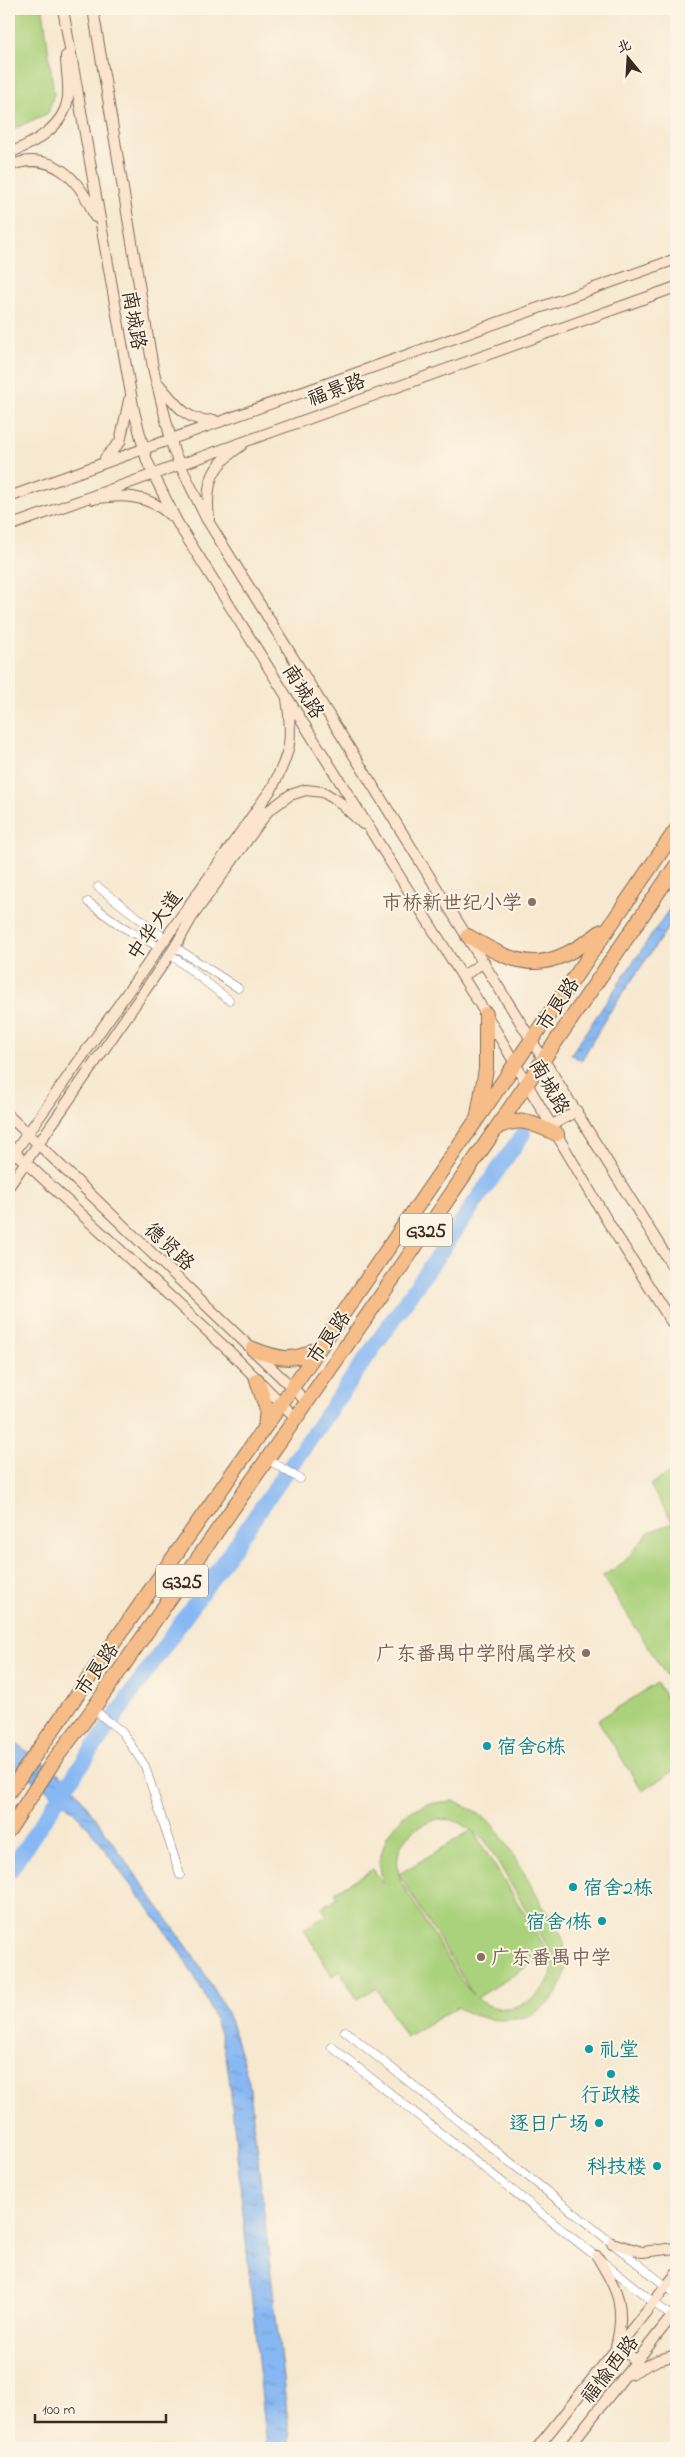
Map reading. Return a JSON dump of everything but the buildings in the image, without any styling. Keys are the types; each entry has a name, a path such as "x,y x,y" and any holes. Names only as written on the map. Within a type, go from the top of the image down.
{"highway":[{"name":"市良路","path":"12,1788 281,1404 676,830"},
{"name":"市良路","path":"9,1830 55,1759 96,1712 271,1461 296,1418 676,866"},
{"path":"468,936 505,957 547,962 575,951 610,925"},
{"path":"478,1119 486,1069 486,1014"},
{"path":"497,1127 514,1120 529,1122 554,1130"},
{"path":"253,1349 285,1359 307,1354 322,1344"},
{"path":"257,1380 267,1410 264,1428"}],"street":[{"name":"南城路","path":"62,9 130,392 143,448 152,473 175,519 463,976 608,1222 676,1329"},
{"name":"南城路","path":"93,9 155,380 170,438 179,464 210,524 676,1272"},
{"path":"9,153 40,139 63,110 68,97 66,69 67,35"},
{"path":"9,166 34,160 58,167 82,191 102,235"},
{"name":"福景路","path":"9,497 97,464 676,259"},
{"name":"福景路","path":"9,526 676,286"},
{"path":"155,380 186,415 211,420 235,415"},
{"path":"97,464 120,442 130,392"},
{"path":"210,524 207,498 214,471 226,456 256,436"},
{"path":"69,503 128,496 152,502 175,519"},
{"name":"中华大道","path":"25,1163 173,951 192,917 264,808 282,768 291,740 286,696"},
{"name":"中华大道","path":"11,1153 28,1134 160,947 264,808 290,795 306,790 323,792 338,801 371,831"},
{"path":"98,887 166,939"},
{"path":"88,902 121,926 160,947"},
{"path":"173,951 238,988"},
{"path":"173,951 230,1000"},
{"path":"463,976 484,962"},
{"path":"50,1102 61,1111"},
{"path":"554,1130 577,1111"},
{"name":"德贤路","path":"9,1116 307,1402"},
{"name":"德贤路","path":"11,1153 25,1163 229,1351 296,1418"},
{"path":"9,1186 25,1163"},
{"path":"271,1461 300,1479"},
{"path":"96,1712 122,1732 145,1766 180,1875"},
{"path":"345,2031 676,2294"},
{"path":"332,2047 654,2302 675,2316"},
{"path":"612,2243 642,2252 676,2248"},
{"path":"597,2256 620,2299 621,2323 617,2348"},
{"path":"537,2448 676,2274"},
{"name":"福愉西路","path":"568,2448 675,2316"},
{"path":"617,2348 637,2362"},
{"path":"624,2377 658,2360 676,2355"}],"green space":[{"path":"9,9 43,9 54,94 48,113 9,131"},
{"path":"676,1469 676,1691 603,1576 624,1562 649,1532 673,1523 650,1485"},
{"path":"657,1683 676,1713 676,1769 642,1791 598,1720"},
{"path":"453,1801 478,1812 486,1818 506,1843 560,1933 564,1944 565,1968 560,1987 550,2002 535,2013 517,2019 497,2020 477,2016 457,2007 406,2037 376,1988 357,1999 340,1971 332,1976 304,1929 327,1915 322,1907 338,1897 335,1892 373,1869 383,1884 379,1861 387,1836 404,1815 425,1804","holes":["438,1819 453,1820 472,1830 399,1874 399,1850 409,1834 417,1828","473,1831 486,1842 551,1952 552,1959 549,1979 544,1988 527,2002 507,2008 496,2008 477,1998 549,1953","399,1874 473,1995 461,1980 401,1882"]}],"water":[{"path":"676,899 676,916 607,1016 581,1061 571,1054"},
{"path":"9,1739 69,1781 193,1955 220,1999 231,2022 249,2082 291,2448 267,2448 229,2076 224,2047 215,2020 190,1968 93,1833 65,1804 9,1763"}],"waterway":[{"path":"9,1872 63,1791 523,1134"}],"place":[{"name":"市桥新世纪小学","path":"532,902"},
{"name":"广东番禺中学附属学校","path":"586,1653"},
{"name":"宿舍6栋","path":"487,1746"},
{"name":"宿舍2栋","path":"573,1887"},
{"name":"宿舍1栋","path":"602,1921"},
{"name":"广东番禺中学","path":"481,1957"},
{"name":"礼堂","path":"589,2049"},
{"name":"行政楼","path":"611,2074"},
{"name":"逐日广场","path":"599,2123"},
{"name":"科技楼","path":"657,2166"}]}
